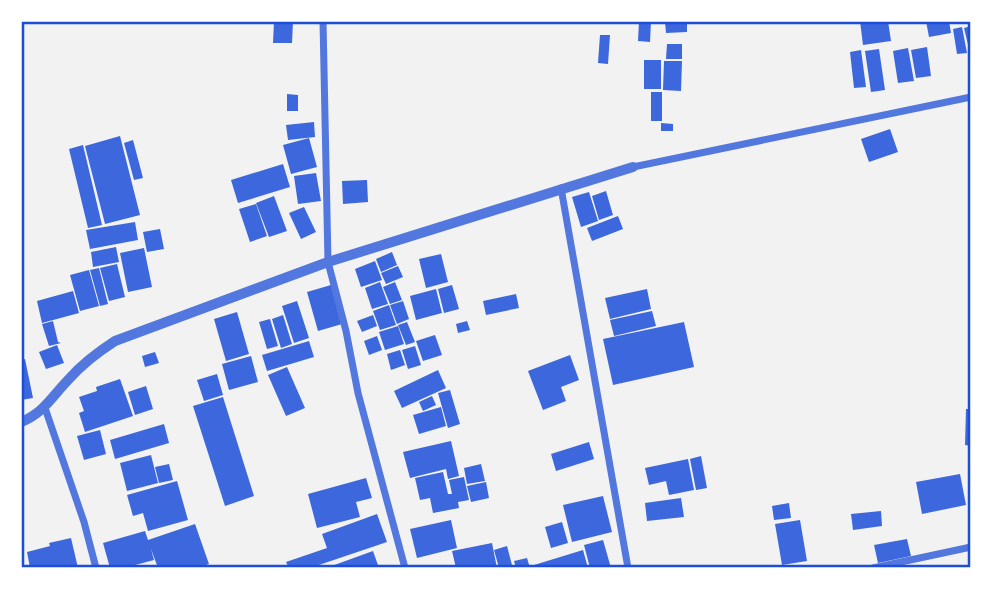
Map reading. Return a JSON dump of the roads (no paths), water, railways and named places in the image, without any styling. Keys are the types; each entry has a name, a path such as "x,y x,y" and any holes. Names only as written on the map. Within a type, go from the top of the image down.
{"street":[{"path":"323,21 328,262 346,331 358,393 404,568"},
{"path":"21,422 45,408 85,362 116,341 328,262 633,167 971,97"},
{"path":"561,188 628,568"},
{"path":"45,408 84,522 96,568"},
{"path":"873,568 971,547"}]}
